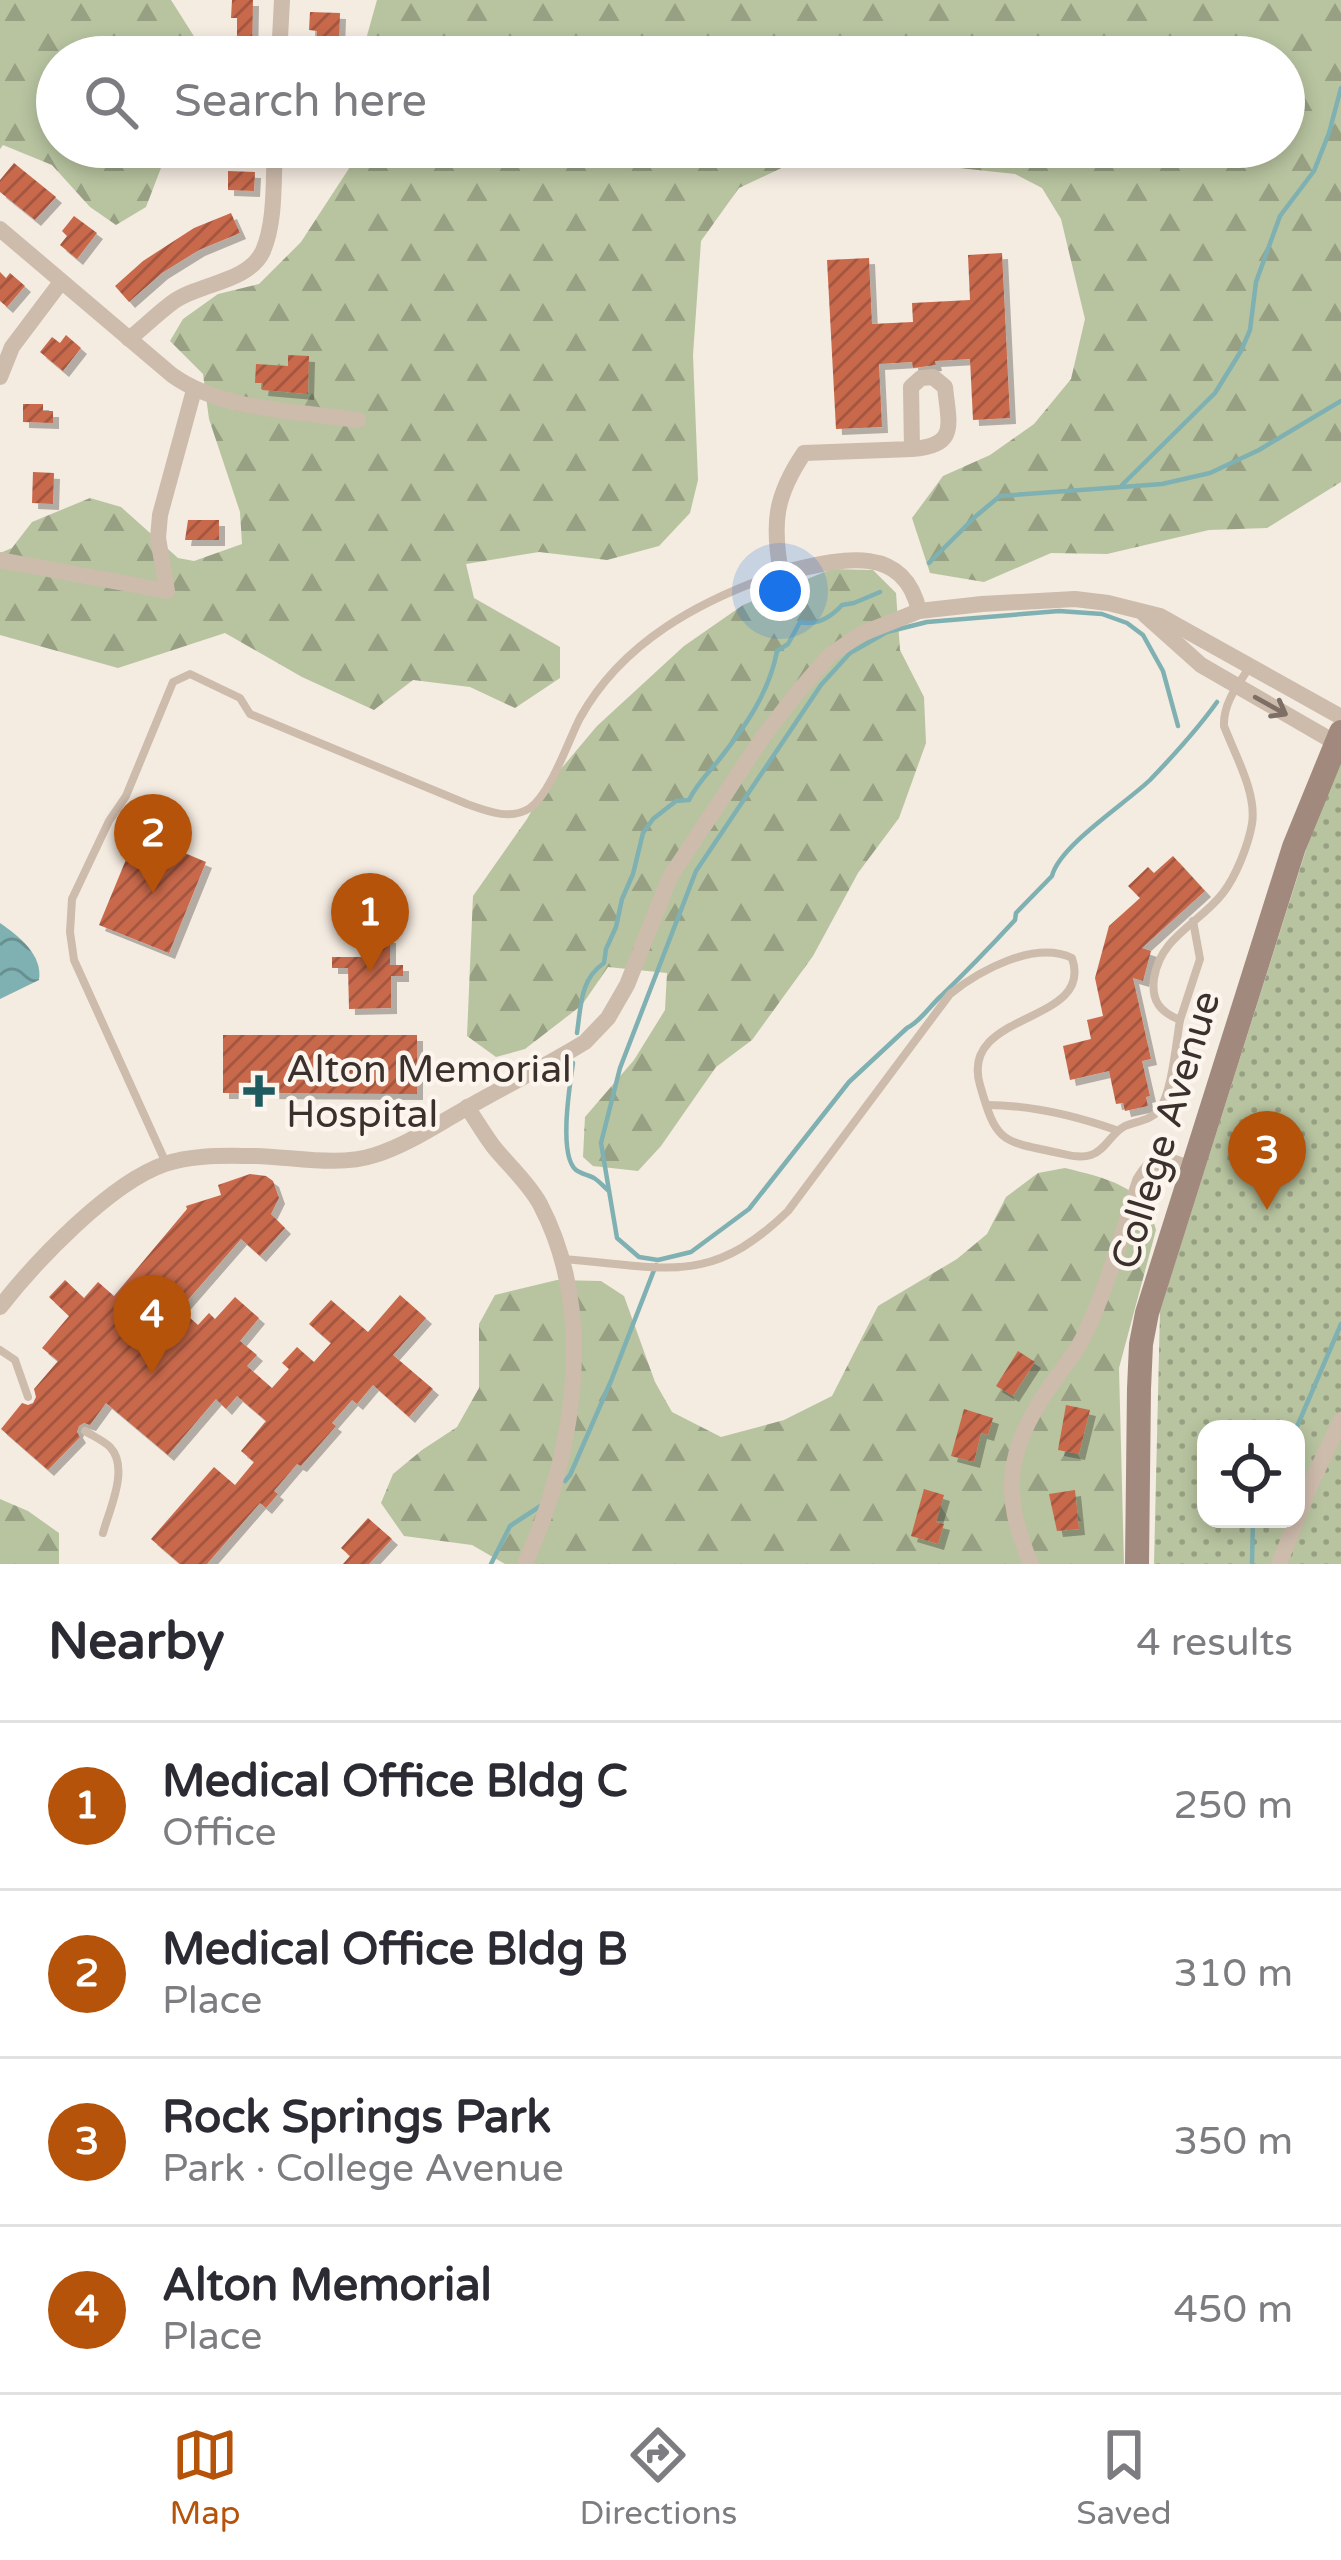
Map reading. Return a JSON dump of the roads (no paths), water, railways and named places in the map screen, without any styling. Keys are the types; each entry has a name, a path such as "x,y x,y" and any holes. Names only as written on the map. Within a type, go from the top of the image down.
{"main road":[{"name":"College Avenue","path":"1137,1564 1141,1344 1147,1312 1294,847 1338,737"}],"street":[{"path":"280,36 282,0"},
{"path":"129,339 175,300 237,274 257,260 269,225 273,168"},
{"path":"0,229 194,389 248,404 358,420"},
{"path":"0,377 12,347 62,282"},
{"path":"0,560 167,591 158,538 166,486 194,389"},
{"path":"912,449 804,453 777,508 775,534 782,573 823,563 876,561 895,569 909,583 919,611"},
{"path":"0,1307 22,1279 109,1198 166,1164 222,1156 372,1157 585,1042 608,1018 627,985 670,877 796,694 830,655 861,634 919,611 1075,599 1108,603 1160,616 1341,717"},
{"path":"1144,614 1202,665 1338,737"},
{"path":"467,1107 494,1148 538,1199 562,1259 571,1301 571,1399 565,1443 525,1564"},
{"path":"1031,1564 1010,1495 1019,1444 1037,1406 1082,1339 1149,1166 1159,1160 1193,1170"},
{"path":"1280,1564 1341,1420"}],"lane":[{"path":"166,1164 74,961 70,932 72,899 126,796 173,682 190,674 240,698 250,714 467,804 501,815 514,814 530,808 540,796 602,682 628,655 702,604 782,573"},
{"path":"1180,1020 1164,1014 1152,992 1161,954 1226,889 1251,828 1251,800 1224,726 1226,706 1250,667"},
{"path":"562,1259 668,1268 714,1263 734,1255 788,1211 950,994 972,976 1013,959 1065,954 1075,968 1072,984 1061,998 984,1046 977,1072 1000,1135 1012,1144 1081,1157 1100,1151 1118,1131 1161,1108 1180,1020 1200,959 1193,921"},
{"path":"987,1105 1043,1111 1118,1131"},
{"path":"0,1350 16,1360 28,1397"},
{"path":"85,1431 110,1447 118,1466 103,1533"}],"water":[{"path":"0,923 28,947 37,962 39,980 0,999"}],"waterway":[{"path":"1122,485 1215,393 1241,351 1250,330 1256,282 1280,216 1314,171 1341,88"},
{"path":"929,563 1000,496 1162,484 1210,473 1341,401"},
{"path":"577,1033 583,994 590,977 604,963 643,833 676,801 689,800 728,749 762,696 777,651 788,644 800,622 818,622 842,605 880,592"},
{"path":"1178,726 1163,671 1143,635 1102,614 1059,611 927,622 887,632 850,653 821,685 696,871 620,1068 601,1143 617,1238 639,1257 658,1260 691,1252 749,1209 849,1082 921,1018 1015,920 1067,852 1150,780 1217,702"},
{"path":"573,1063 567,1119 571,1162 609,1191"},
{"path":"565,1481 656,1265"},
{"path":"1300,1420 1341,1324"},
{"path":"491,1564 510,1526 542,1505"},
{"path":"1252,1564 1253,1528"}],"place":[{"name":"Medical Office Bldg B","path":"153,893"},
{"name":"Medical Office Bldg C","path":"370,972"},
{"name":"Alton Memorial Hospital","path":"259,1091"},
{"name":"Rock Springs Park","path":"1267,1210"},
{"name":"Alton Memorial","path":"152,1374"}]}
